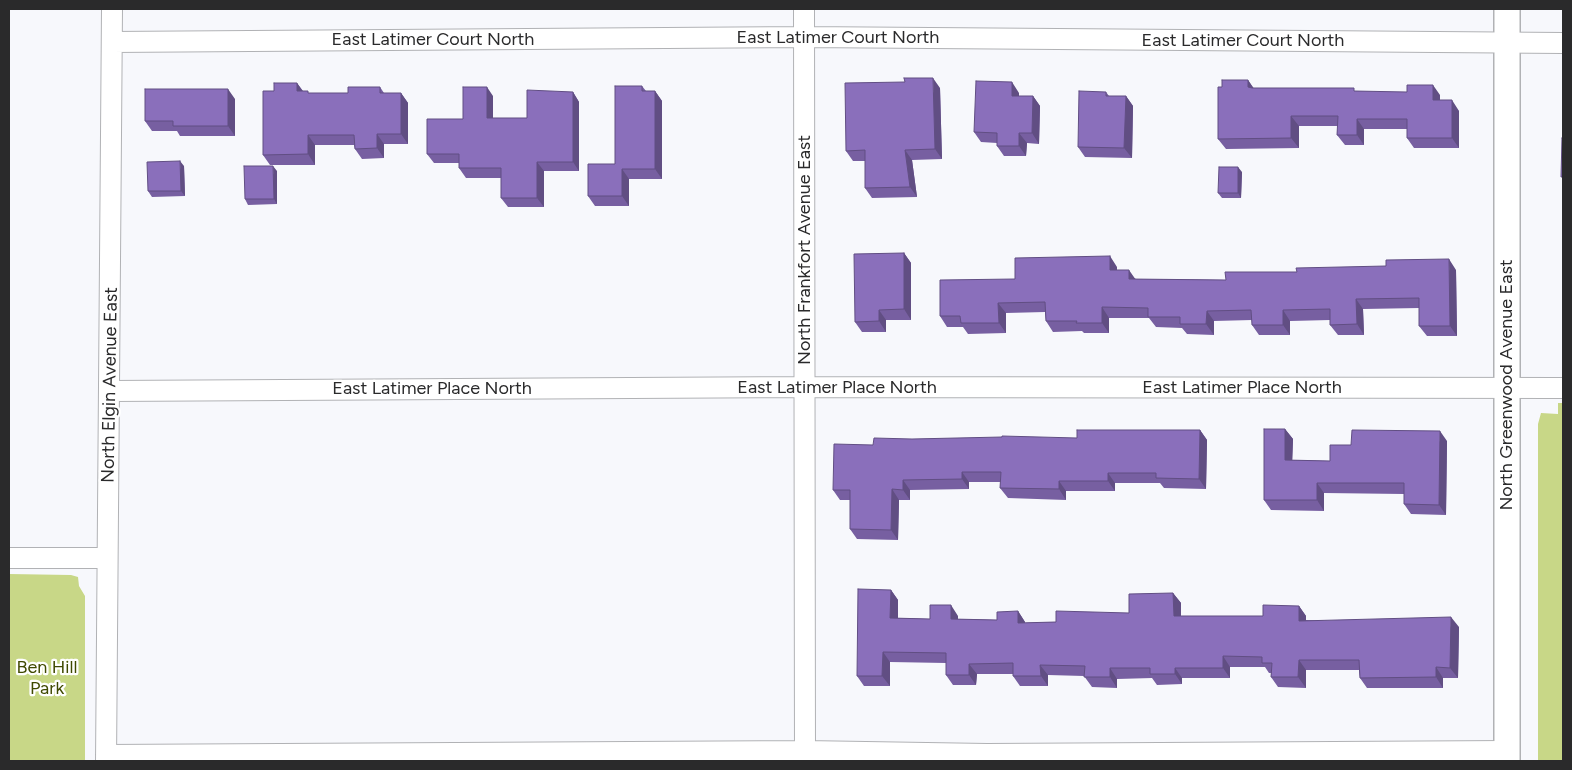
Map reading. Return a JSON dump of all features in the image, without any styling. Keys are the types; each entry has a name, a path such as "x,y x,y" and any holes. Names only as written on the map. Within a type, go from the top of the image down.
{"street":[{"name":"North Elgin Avenue East","path":"106,758 112,9"},
{"name":"North Frankfort Avenue East","path":"804,9 805,756"},
{"name":"North Greenwood Avenue East","path":"1507,9 1507,756"},
{"name":"East Latimer Court North","path":"112,42 804,37 1563,43"},
{"name":"East Latimer Place North","path":"110,391 805,387 1563,388"},
{"path":"9,558 107,558"},
{"path":"106,758 987,754 1507,756"}],"green space":[{"path":"1558,403 1563,403 1563,761 1538,761 1538,424 1541,413 1558,414"},
{"name":"Ben Hill Park","path":"9,574 71,575 78,577 79,586 85,596 85,761 9,761"}],"building":[{"path":"904,78 933,78 935,149 905,150 910,187 865,188 865,150 846,151 845,83 905,82"},
{"path":"1222,80 1248,80 1248,87 1252,88 1354,88 1354,91 1407,92 1407,85 1433,85 1433,100 1452,100 1452,138 1407,138 1407,119 1357,119 1357,135 1337,135 1338,116 1291,116 1291,138 1218,139 1218,87 1222,87"},
{"path":"976,81 1012,82 1012,96 1033,96 1032,133 1019,133 1019,146 997,146 997,133 974,132"},
{"path":"274,83 297,83 297,91 308,91 308,93 348,93 348,87 380,87 380,93 401,93 401,134 377,134 377,148 355,149 354,135 308,135 308,154 263,155 263,91 274,91"},
{"path":"615,86 642,86 642,91 655,91 655,169 622,169 622,196 588,196 588,164 615,164"},
{"path":"463,87 487,87 487,118 527,118 527,90 573,92 573,162 537,162 537,198 501,198 501,168 459,168 459,154 427,154 427,119 463,119"},
{"path":"145,89 228,89 228,126 173,126 173,121 145,121"},
{"path":"1079,91 1106,92 1106,96 1126,96 1124,148 1078,147"},
{"path":"1562,138 1563,177 1561,177"},
{"path":"180,161 181,191 148,191 147,162"},
{"path":"244,166 273,166 274,199 245,199"},
{"path":"1219,167 1238,167 1238,193 1218,193"},
{"path":"904,253 904,309 879,310 879,321 855,322 854,254"},
{"path":"1110,256 1110,270 1129,270 1129,279 1226,280 1225,272 1297,272 1296,268 1386,266 1386,260 1449,259 1450,326 1419,326 1419,298 1356,299 1357,324 1330,325 1330,309 1283,310 1283,325 1252,325 1251,310 1207,311 1206,324 1180,324 1180,317 1148,317 1148,308 1102,307 1102,323 1046,321 1045,302 998,303 999,323 961,323 960,316 940,316 940,280 1015,279 1015,258"},
{"path":"1264,429 1285,429 1285,460 1330,461 1330,445 1351,445 1352,430 1440,431 1439,505 1404,504 1404,483 1317,483 1317,500 1264,500"},
{"path":"1077,430 1200,430 1199,479 1156,478 1156,473 1108,473 1108,481 1059,481 1059,489 1000,488 1001,472 962,472 962,479 903,480 903,490 892,489 891,530 850,529 850,490 833,490 834,444 873,445 874,438 912,439 1002,436 1077,438"},
{"path":"858,589 891,590 890,618 930,619 930,605 951,605 951,619 997,620 997,612 1018,611 1018,623 1056,622 1056,611 1129,613 1129,594 1173,593 1174,616 1263,616 1263,605 1299,606 1299,621 1451,617 1450,668 1436,667 1436,677 1360,678 1359,660 1299,660 1298,677 1271,677 1272,663 1262,663 1262,657 1223,656 1223,668 1175,668 1175,674 1150,674 1150,668 1110,668 1110,677 1084,677 1085,666 1040,665 1041,676 1013,676 1013,663 969,664 969,675 946,675 946,653 883,652 882,676 857,676"}]}
